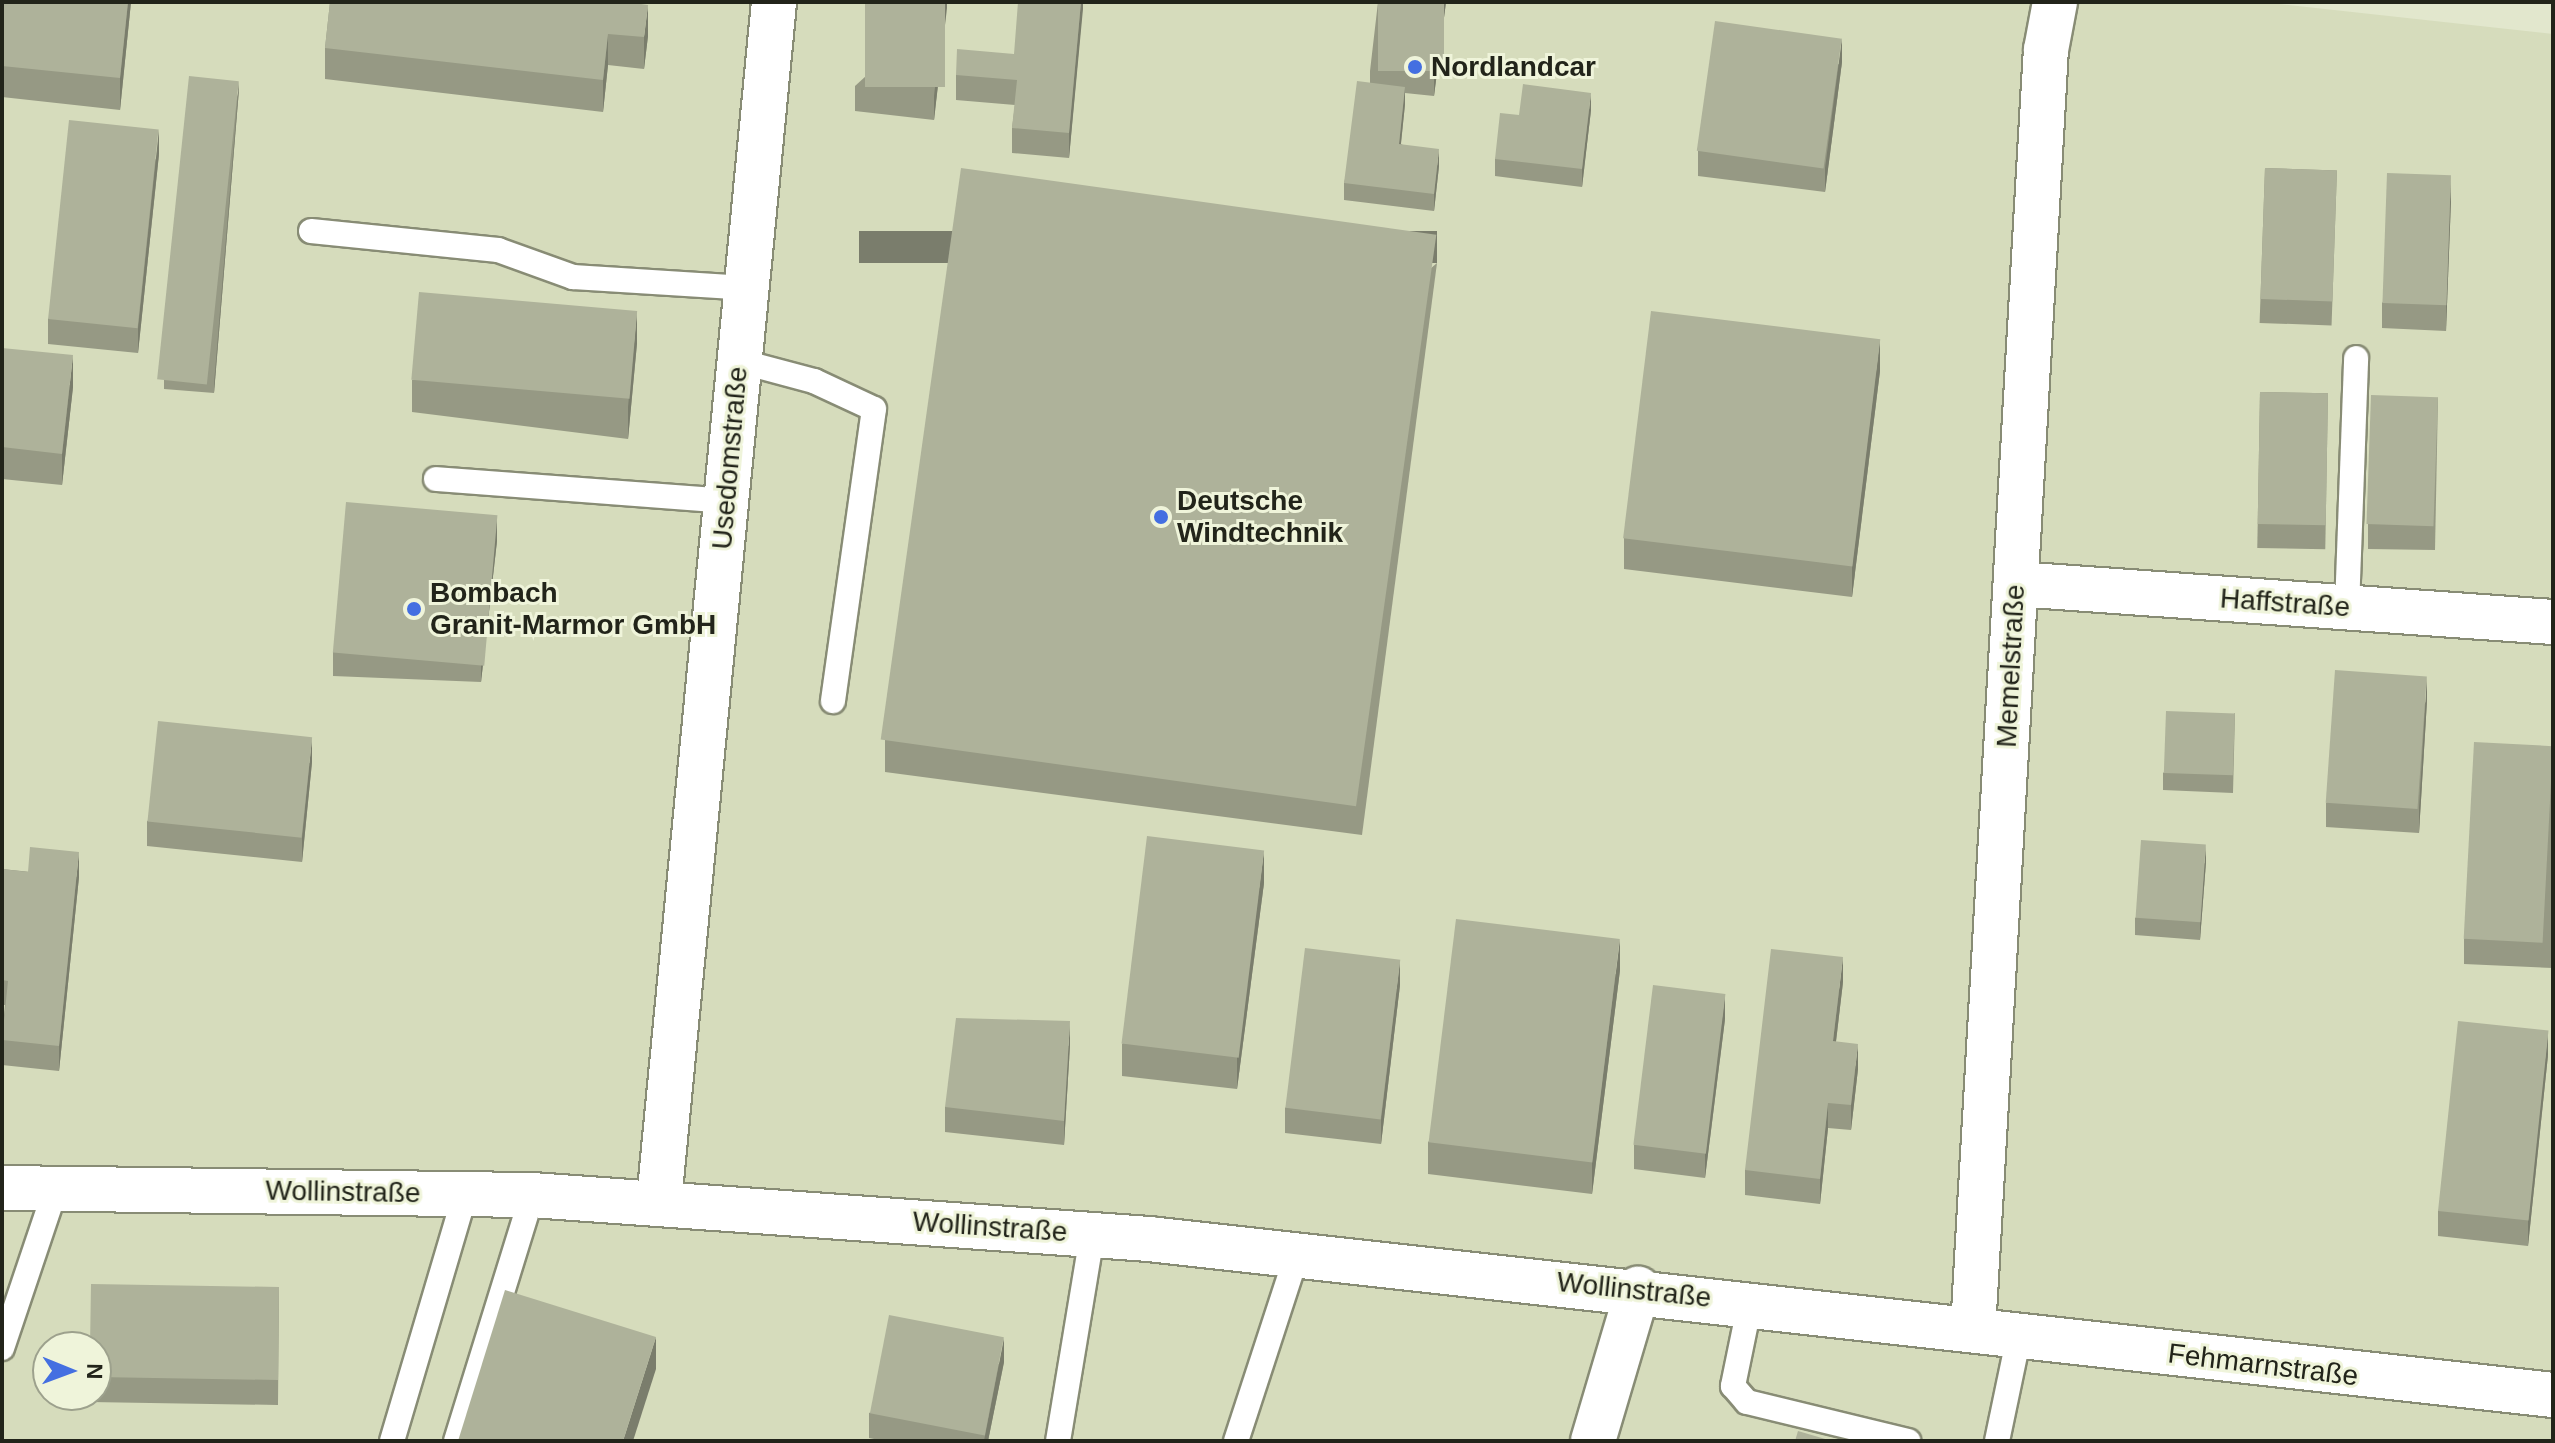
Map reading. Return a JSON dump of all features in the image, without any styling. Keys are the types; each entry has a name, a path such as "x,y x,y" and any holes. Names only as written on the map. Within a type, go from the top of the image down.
{"street":[{"name":"Usedomstraße","path":"659,1201 774,2"},
{"name":"Memelstraße","path":"1973,1330 2046,50 2055,2"},
{"name":"Haffstraße","path":"2016,584 2553,622"},
{"name":"Wollinstraße","path":"2,1188 532,1195 659,1201 1297,1254 1638,1289 1973,1330"},
{"path":"1593,1441 1638,1289"},
{"name":"Fehmarnstraße","path":"1973,1330 2553,1395"}],"lane":[{"path":"311,231 498,250 573,277 746,288"},
{"path":"2347,608 2356,358"},
{"path":"739,361 814,381 874,409 833,701"},
{"path":"436,479 726,501"},
{"path":"2,1348 56,1188"},
{"path":"392,1441 465,1194"},
{"path":"456,1441 532,1195"},
{"path":"1058,1441 1092,1235"},
{"path":"1236,1441 1297,1254"},
{"path":"1750,1303 1733,1386 1747,1402 1908,1441"},
{"path":"1997,1441 2019,1336"}],"shaded area":[{"path":"2,2 2260,2 2553,34 2553,1441 2,1441"}],"building":[{"path":"2,2 128,2 120,78 2,66"},
{"path":"330,2 627,2 648,5 644,37 608,34 603,80 325,48"},
{"path":"865,2 945,2 945,87 865,87"},
{"path":"1018,2 1081,2 1069,133 1012,128 1017,80 956,75 957,49 1014,54"},
{"path":"1378,2 1444,2 1444,71 1378,71"},
{"path":"1715,21 1842,39 1824,169 1697,151"},
{"path":"189,76 239,81 207,385 157,379"},
{"path":"1357,81 1405,87 1399,144 1439,149 1434,194 1344,183"},
{"path":"1523,84 1591,93 1582,169 1495,159 1500,113 1519,115"},
{"path":"69,120 159,129 138,328 48,319"},
{"name":"Deutsche Windtechnik","path":"961,168 1436,235 1356,806 881,739"},
{"path":"2265,168 2337,171 2332,301 2260,299"},
{"path":"2387,173 2451,175 2446,305 2382,303"},
{"path":"419,292 637,311 629,399 411,380"},
{"path":"1651,311 1880,339 1852,566 1623,538"},
{"path":"2,348 73,355 62,454 2,447"},
{"path":"2260,392 2328,393 2326,525 2258,524"},
{"path":"2371,395 2438,397 2433,526 2366,524"},
{"name":"Bombach Granit-Marmor GmbH","path":"346,502 497,515 484,666 333,652"},
{"path":"2335,670 2427,676 2417,809 2326,803"},
{"path":"2166,711 2235,713 2233,775 2164,773"},
{"path":"158,721 312,737 302,838 147,821"},
{"path":"2474,742 2553,746 2543,943 2464,939"},
{"path":"1147,836 1264,850 1239,1058 1122,1043"},
{"path":"2141,840 2206,845 2200,922 2136,918"},
{"path":"30,847 79,852 59,1046 2,1040 8,981 2,980 2,869 28,872"},
{"path":"1456,919 1620,939 1592,1162 1429,1142"},
{"path":"1305,948 1400,960 1381,1119 1285,1108"},
{"path":"1771,949 1843,957 1833,1041 1858,1044 1851,1105 1828,1103 1820,1179 1745,1170"},
{"path":"1653,985 1725,994 1706,1154 1633,1145"},
{"path":"956,1018 1070,1021 1064,1121 945,1107"},
{"path":"2458,1021 2549,1031 2529,1220 2438,1211"},
{"path":"91,1284 279,1287 278,1380 112,1377 112,1331 90,1331"},
{"path":"505,1290 656,1337 623,1441 458,1441"},
{"path":"889,1315 1004,1337 985,1435 870,1413"},
{"path":"1798,1431 1832,1441 1795,1441"}],"place":[{"name":"Nordlandcar","path":"1415,67"},
{"name":"Deutsche Windtechnik","path":"1161,517"},
{"name":"Bombach Granit-Marmor GmbH","path":"414,609"}]}
